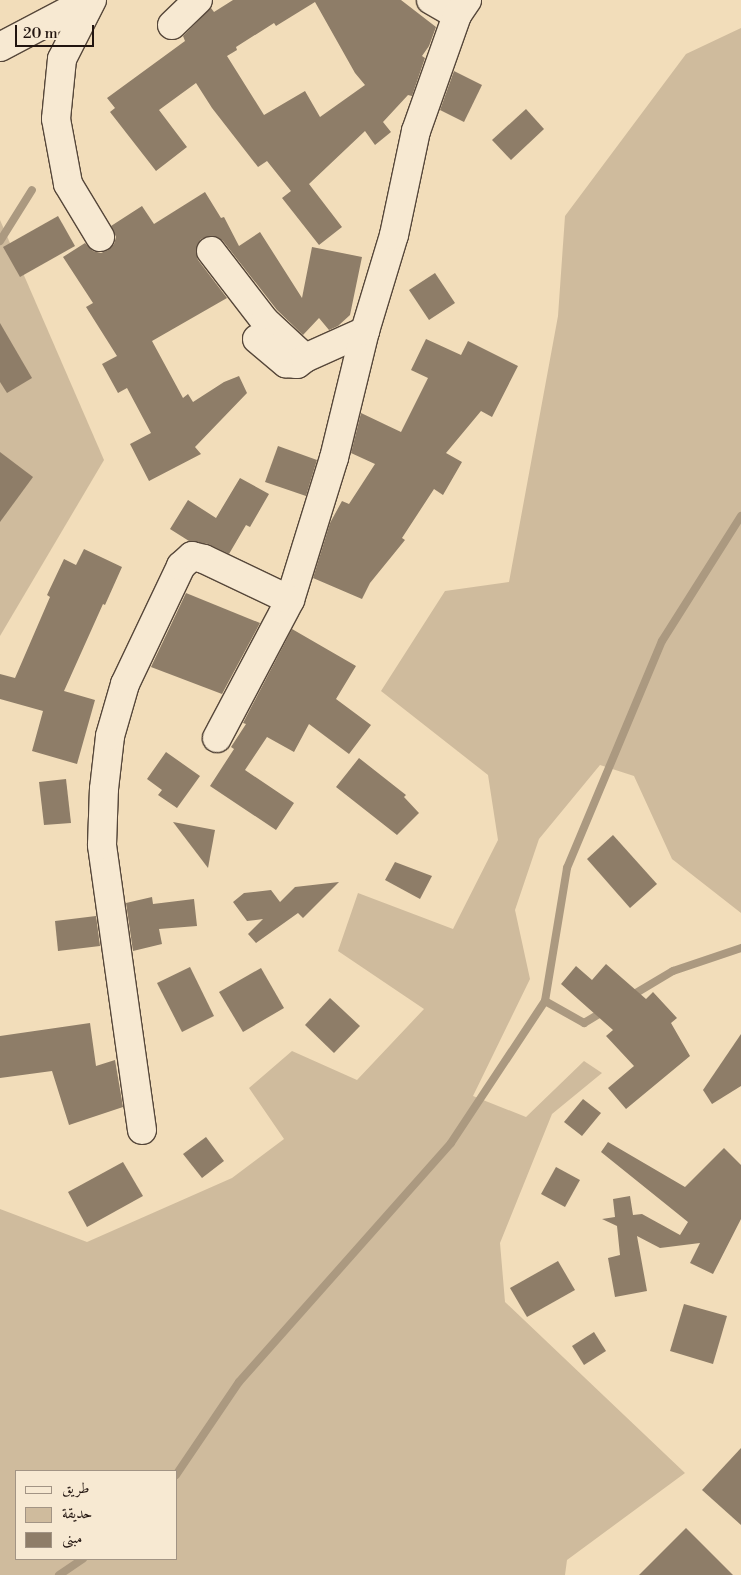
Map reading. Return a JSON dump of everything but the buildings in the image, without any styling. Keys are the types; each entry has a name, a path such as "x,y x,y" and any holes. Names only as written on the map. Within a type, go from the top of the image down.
{"street":[{"path":"0,47 90,0"},
{"path":"90,0 62,59 56,119 68,184 100,237"},
{"path":"172,25 198,0"},
{"path":"217,738 290,600 334,458 365,331 394,235 416,131 462,8 431,0"},
{"path":"211,251 265,321 305,358"},
{"path":"256,339 286,363 297,364 305,358 365,331"},
{"path":"142,1130 102,845 104,789 110,736 122,693 181,566 192,556 204,559 290,600"}],"green space":[{"path":"741,28 741,913 672,859 634,776 600,765 539,839 515,910 530,979 473,1096 526,1117 584,1061 602,1073 552,1114 500,1243 505,1302 685,1473 567,1560 565,1575 0,1575 0,1209 87,1242 232,1178 284,1139 249,1088 292,1051 357,1080 424,1009 338,951 358,893 453,929 498,840 488,775 381,691 445,591 509,582 558,316 565,216 686,54"},
{"path":"0,220 104,460 0,636"}],"waterway":[{"path":"0,241 32,190"},
{"path":"178,1472 239,1382 451,1143 545,1001 567,868 662,641 741,516"},
{"path":"631,996 673,971 741,948"},
{"path":"545,1001 584,1023 606,1010"},
{"path":"59,1575 82,1560"}]}
